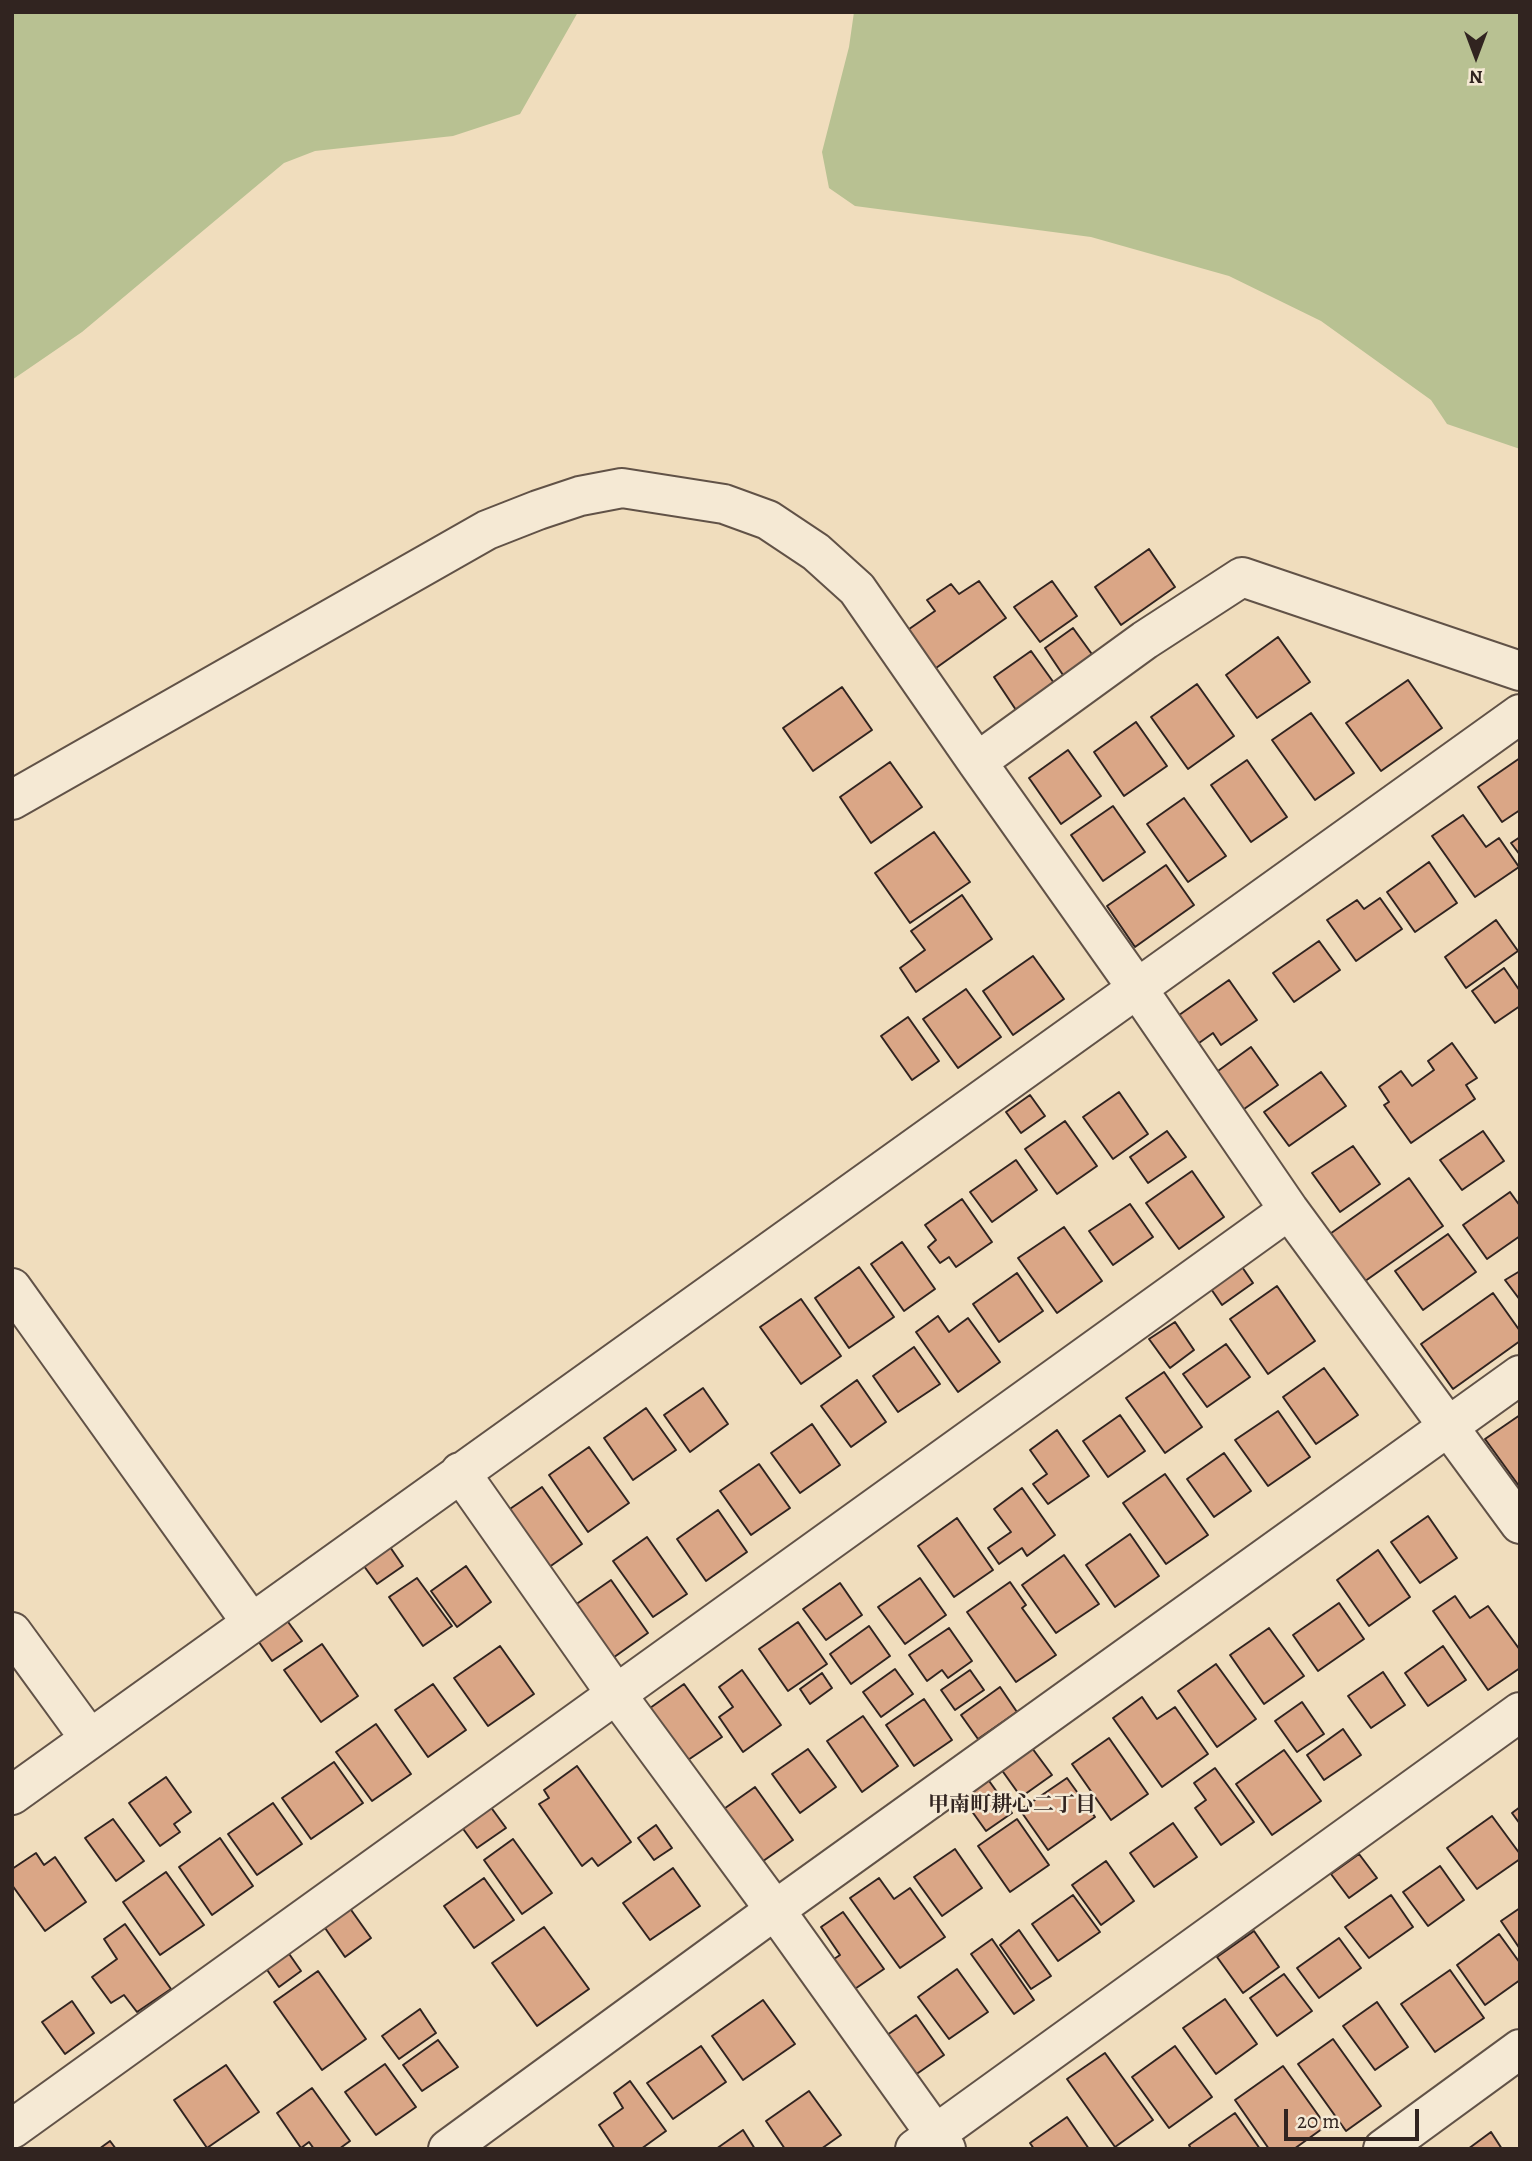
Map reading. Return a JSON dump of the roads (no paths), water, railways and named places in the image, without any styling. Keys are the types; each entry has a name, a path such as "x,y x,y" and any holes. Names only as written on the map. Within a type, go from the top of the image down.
{"street":[{"path":"12,800 487,530 580,496 622,488 723,504 768,520 816,552 857,589 1289,1210 1520,1524"},
{"path":"977,762 1145,640 1242,577 1520,671"},
{"path":"12,1795 1520,714"},
{"path":"12,2129 1289,1210"},
{"path":"12,1288 251,1622"},
{"path":"448,2149 775,1910 1520,1375"},
{"path":"460,1472 615,1694 775,1910 932,2144 1520,1712"},
{"path":"12,1632 90,1739"},
{"path":"1383,2149 1520,2049"}],"district":[{"name":"甲南町耕心二丁目","path":"1012,1806"}]}
